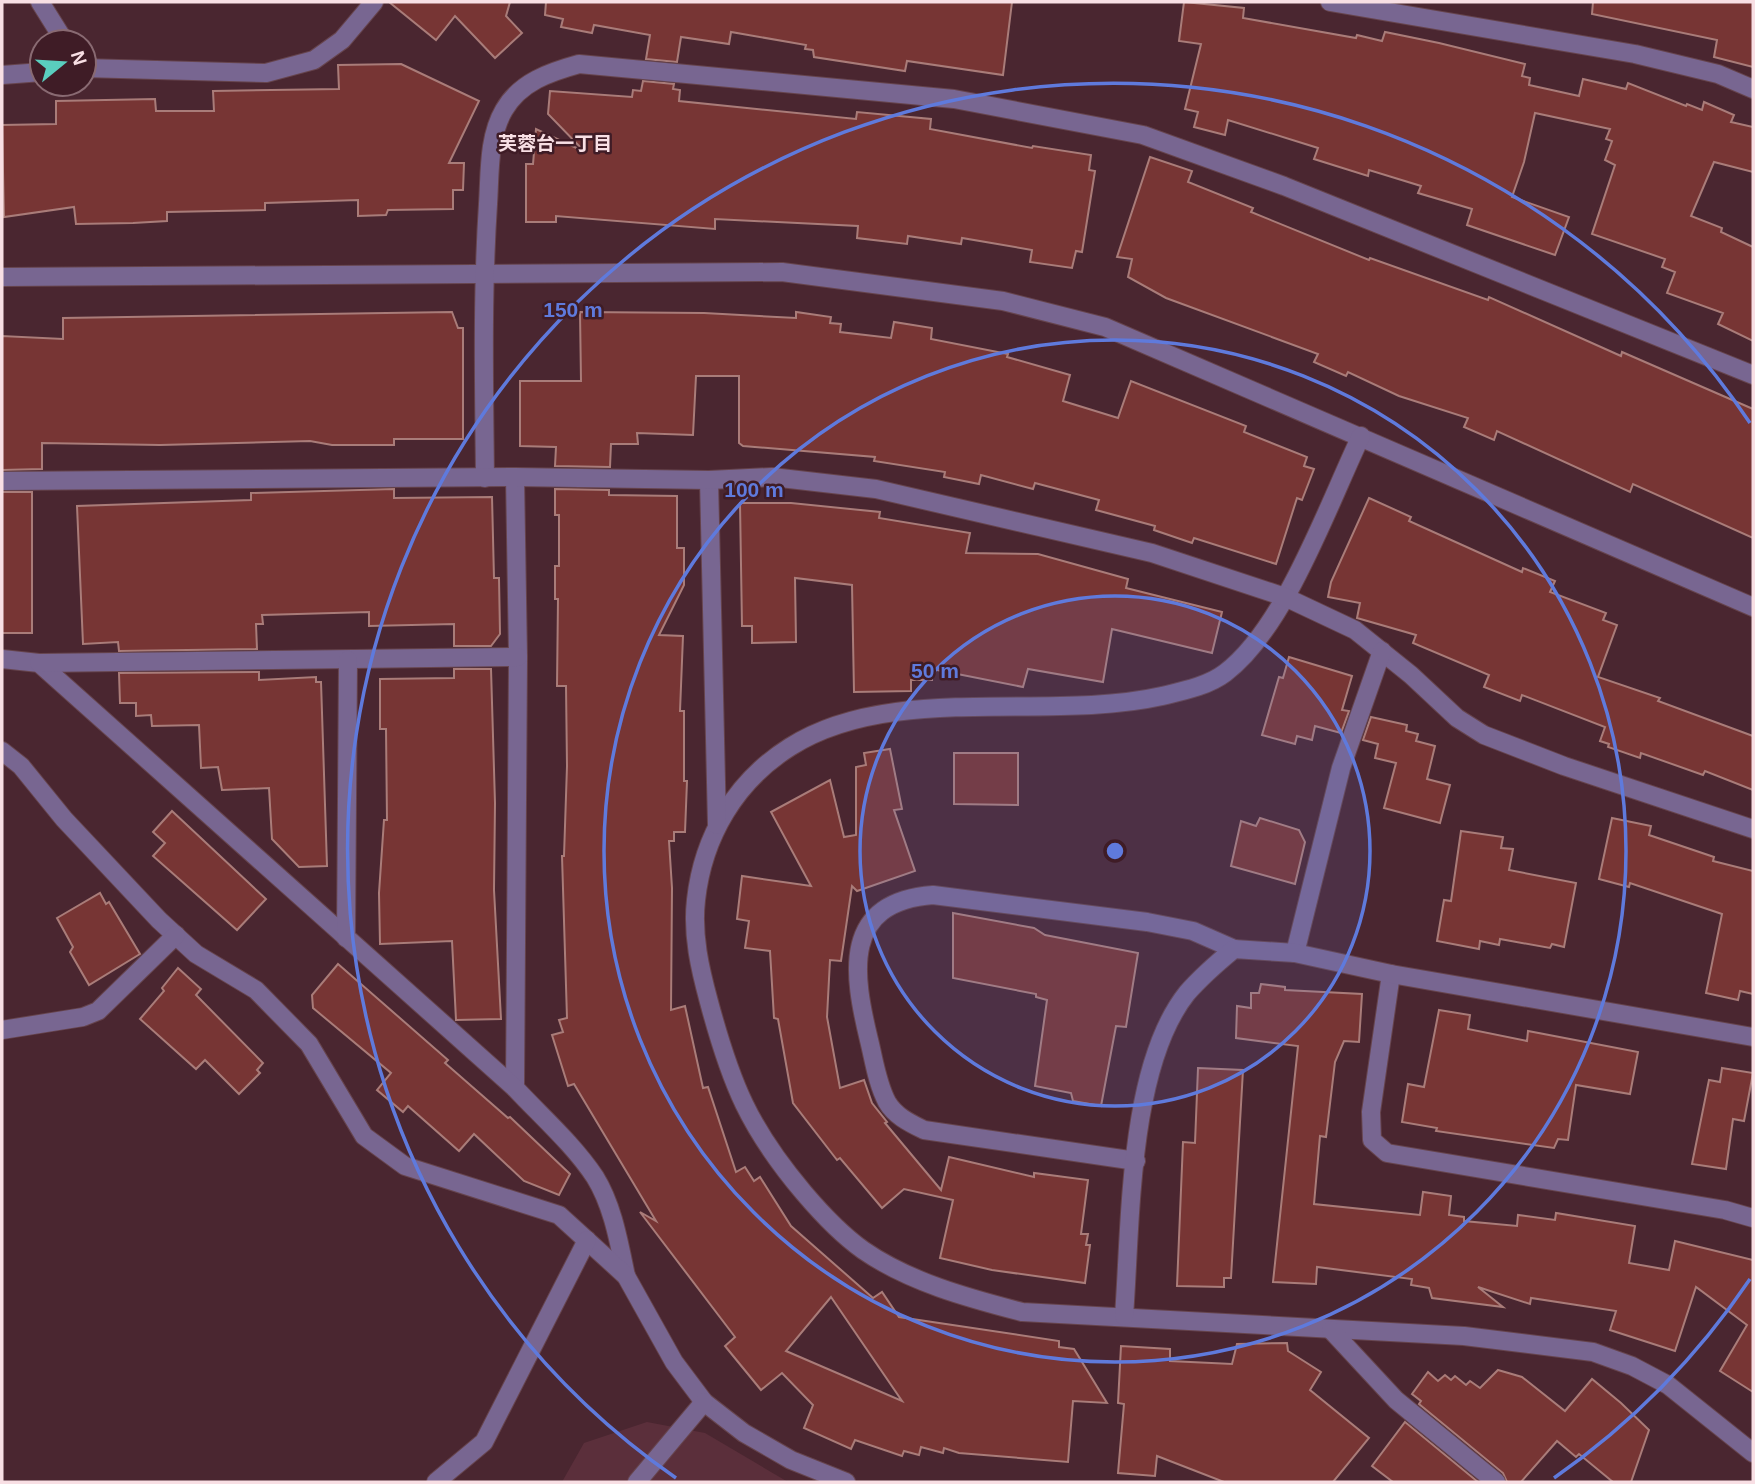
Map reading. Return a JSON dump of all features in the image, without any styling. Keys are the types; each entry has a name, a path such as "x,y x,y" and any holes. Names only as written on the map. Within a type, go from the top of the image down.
{"street":[{"path":"40,2 56,28"},
{"path":"98,69 266,73 313,60 342,40 374,2"},
{"path":"1330,2 1635,54 1718,74 1753,89"},
{"path":"485,478 483,272 492,146 504,110 525,86 552,71 579,64 954,99 1143,135 1284,186 1753,375"},
{"path":"2,75 28,73"},
{"path":"2,277 782,272 1003,301 1105,327 1753,607"},
{"path":"1361,436 1285,597 1262,635 1222,676 1188,690 1131,703 914,710 838,726 792,745 758,771 740,789 717,825 696,900 697,958 740,1099 770,1153 818,1209 863,1250 958,1295 1022,1312 1532,1342 1593,1352 1632,1366 1668,1385 1753,1453"},
{"path":"514,477 518,657 515,1088"},
{"path":"2,481 514,477 709,480 772,477 876,489 1152,552 1285,597 1355,630 1457,719 1484,735 1564,766 1753,829"},
{"path":"709,480 717,825"},
{"path":"1295,953 1341,768 1382,651"},
{"path":"2,659 39,663 518,657"},
{"path":"346,938 348,660"},
{"path":"39,663 515,1088 570,1146 596,1179 613,1222 626,1276 674,1362 704,1402 744,1433 791,1460 846,1482"},
{"path":"2,751 21,766 64,819 176,935 196,954 256,990 309,1044 364,1136 405,1166 559,1215 626,1276"},
{"path":"1136,1161 925,1130 905,1121 888,1103 878,1077 855,969 858,947 882,910 898,901 933,895 1147,922 1193,931 1234,949 1295,953 1391,974 1753,1037"},
{"path":"2,1030 83,1017 98,1011 176,935"},
{"path":"1124,1316 1136,1161 1147,1079 1167,1027 1186,995 1234,949"},
{"path":"1391,974 1371,1112 1372,1140 1387,1153 1725,1210 1753,1218"},
{"path":"436,1482 484,1442 586,1240"},
{"path":"1331,1329 1396,1400 1496,1482"},
{"path":"637,1482 704,1402"}],"shaded area":[{"path":"647,1422 705,1433 788,1482 562,1482 584,1443"}],"building":[{"path":"389,2 510,2 506,16 522,33 495,58 455,16 436,40"},
{"path":"546,2 1012,2 1003,75 907,61 905,71 814,57 813,50 805,49 806,45 731,32 729,44 681,37 677,62 646,59 650,35 594,25 592,33 561,27 563,19 545,15"},
{"path":"1184,2 1244,8 1243,18 1356,38 1357,35 1382,41 1385,32 1439,43 1525,64 1522,76 1530,78 1529,85 1579,96 1583,79 1626,89 1628,83 1686,106 1687,104 1702,110 1704,102 1734,115 1731,122 1753,127 1753,172 1714,162 1691,216 1722,228 1721,232 1753,247 1753,341 1718,324 1723,313 1667,293 1675,272 1662,267 1665,259 1592,234 1615,165 1605,160 1612,141 1606,139 1610,129 1535,113 1524,162 1512,197 1569,217 1555,255 1467,225 1472,209 1418,193 1421,186 1369,170 1368,176 1314,159 1318,148 1228,120 1225,135 1194,127 1198,112 1185,109 1201,44 1179,41"},
{"path":"1593,2 1753,2 1753,67 1714,57 1717,40 1592,14"},
{"path":"401,64 479,101 449,163 464,163 463,190 453,190 453,209 388,210 386,215 358,216 358,200 265,203 265,210 167,212 167,221 133,223 76,224 74,207 4,217 2,125 56,124 56,101 155,99 156,111 214,111 213,91 339,89 338,65"},
{"path":"643,81 674,84 673,89 680,90 679,101 856,119 857,112 931,119 930,129 1032,148 1033,146 1091,155 1089,170 1095,171 1082,252 1076,251 1072,268 1030,262 1032,250 962,238 961,244 908,236 907,244 857,238 858,226 715,219 715,229 556,216 556,222 526,222 526,164 533,164 536,129 585,152 548,114 550,91 632,97 633,90 641,91"},
{"path":"1150,157 1192,171 1188,182 1253,208 1251,212 1369,260 1370,258 1488,300 1489,297 1621,356 1622,352 1753,409 1753,538 1633,484 1630,492 1497,431 1494,440 1464,427 1468,418 1399,396 1348,372 1346,376 1314,362 1318,354 1166,298 1128,277 1132,259 1117,257"},
{"path":"452,312 458,328 463,328 463,439 394,439 394,445 332,445 310,441 160,445 42,443 42,469 2,470 2,336 63,339 63,318"},
{"path":"580,312 704,313 796,318 796,312 831,317 830,323 841,324 840,332 891,338 894,322 932,328 931,339 1008,354 1007,357 1070,375 1063,401 1118,418 1131,381 1246,426 1244,432 1307,457 1304,466 1314,469 1302,500 1297,498 1276,564 1194,538 1192,543 1154,530 1155,526 1096,510 1099,500 1035,483 1033,489 981,475 979,484 944,477 945,472 874,461 875,457 743,446 739,443 739,376 696,376 693,435 637,433 638,444 611,444 610,467 555,466 556,447 520,446 520,381 581,381"},
{"path":"394,489 394,498 492,497 494,578 499,578 500,634 491,646 454,646 454,624 369,626 369,612 262,615 263,624 256,624 257,649 119,651 118,642 83,644 77,506 251,500 251,493"},
{"path":"555,489 609,490 609,495 677,496 677,548 684,548 684,585 659,635 683,636 680,711 684,711 684,781 687,781 685,832 674,832 674,841 669,841 672,888 671,1010 685,1006 703,1088 708,1087 736,1172 745,1167 754,1181 760,1177 791,1226 873,1298 882,1292 899,1317 1059,1341 1059,1347 1074,1349 1107,1403 1073,1401 1068,1462 959,1453 944,1448 943,1453 921,1447 919,1455 904,1451 902,1456 855,1440 851,1449 804,1428 813,1405 782,1373 761,1390 725,1346 735,1337 640,1212 656,1221 574,1084 568,1086 552,1035 563,1032 559,1020 567,1018 562,856 567,766 566,686 557,686 558,599 555,599 555,566 559,566 559,515 555,515","holes":["831,1297 902,1401 786,1351"]},
{"path":"2,492 32,492 32,633 2,633"},
{"path":"1369,498 1411,517 1409,521 1522,572 1523,568 1555,581 1550,592 1606,613 1603,620 1617,625 1598,677 1660,698 1658,701 1753,736 1753,790 1705,771 1703,775 1641,753 1640,758 1608,747 1609,744 1600,741 1605,727 1522,695 1520,701 1484,687 1489,675 1413,643 1416,635 1357,618 1360,603 1328,597 1331,582"},
{"path":"740,503 791,503 880,512 879,518 970,533 966,553 1038,554 1128,579 1126,588 1222,612 1212,653 1112,629 1103,682 1028,669 1023,687 932,669 932,680 911,680 911,691 854,692 852,585 795,578 796,642 752,643 752,626 742,626"},
{"path":"1289,657 1352,676 1342,710 1349,711 1341,733 1315,726 1312,740 1297,736 1295,744 1262,735 1279,677 1283,678"},
{"path":"454,669 491,669 495,803 494,890 501,1019 456,1020 452,941 380,944 379,893 384,820 387,820 386,729 380,729 380,679 454,678"},
{"path":"259,672 259,680 316,677 316,682 321,682 327,866 299,867 272,839 269,788 222,790 218,767 201,768 199,725 152,726 151,715 136,716 136,703 120,703 119,673"},
{"path":"1371,717 1407,725 1406,731 1418,734 1416,741 1435,746 1427,779 1450,785 1440,823 1384,808 1396,763 1375,758 1378,744 1363,740"},
{"path":"890,749 902,809 894,810 915,871 857,891 852,886 841,961 830,960 827,1017 840,1088 864,1080 872,1103 887,1122 885,1123 941,1190 949,1157 1034,1177 1034,1173 1088,1180 1081,1234 1088,1234 1086,1245 1090,1245 1085,1283 992,1270 940,1258 953,1200 904,1189 882,1208 840,1158 837,1160 793,1103 778,1019 774,1018 770,951 745,948 749,921 737,919 742,876 811,886 771,812 830,780 844,837 856,835 856,767 866,765 864,753"},
{"path":"954,753 1018,753 1018,805 954,804"},
{"path":"172,811 266,899 237,930 153,856 165,843 153,832"},
{"path":"1260,818 1299,830 1305,842 1295,884 1231,866 1241,821 1256,826"},
{"path":"1612,818 1651,826 1649,835 1714,857 1713,861 1753,871 1753,994 1740,991 1738,1000 1706,993 1722,914 1630,883 1629,887 1599,879"},
{"path":"1461,831 1503,837 1501,848 1513,849 1509,870 1576,883 1564,947 1552,944 1550,948 1500,939 1499,945 1480,941 1479,949 1437,941 1444,900 1451,901"},
{"path":"100,893 106,904 109,902 140,954 89,985 70,952 73,947 57,918"},
{"path":"953,913 1034,928 1045,935 1138,953 1126,1027 1116,1026 1101,1106 1073,1101 1071,1093 1035,1086 1047,1000 1036,997 1036,994 953,978"},
{"path":"338,964 448,1060 445,1063 510,1117 570,1174 559,1195 524,1181 474,1134 459,1151 408,1106 403,1112 377,1090 391,1073 313,1008 312,995"},
{"path":"178,968 201,989 196,995 263,1063 257,1070 260,1073 239,1094 205,1060 196,1069 140,1019 164,991 162,988"},
{"path":"1261,984 1285,987 1285,990 1362,994 1359,1042 1344,1041 1335,1062 1326,1137 1320,1136 1314,1204 1420,1215 1423,1192 1451,1196 1449,1215 1464,1217 1464,1221 1517,1226 1518,1215 1555,1220 1556,1213 1635,1226 1629,1263 1669,1270 1675,1241 1753,1260 1753,1392 1720,1371 1747,1325 1696,1287 1675,1351 1610,1330 1616,1311 1531,1298 1530,1304 1478,1287 1503,1307 1432,1298 1429,1288 1411,1285 1412,1279 1317,1267 1316,1284 1273,1282 1298,1046 1236,1038 1237,1006 1251,1008 1251,993 1259,993"},
{"path":"1439,1010 1470,1015 1468,1029 1527,1041 1528,1031 1638,1052 1630,1094 1576,1085 1568,1140 1558,1139 1554,1148 1436,1131 1437,1128 1402,1122 1408,1084 1424,1087"},
{"path":"1198,1068 1243,1070 1231,1278 1224,1278 1224,1287 1177,1286 1183,1142 1195,1143"},
{"path":"1722,1068 1753,1073 1744,1121 1733,1119 1726,1169 1692,1164 1709,1080 1720,1082"},
{"path":"1287,1343 1288,1351 1321,1372 1310,1390 1369,1438 1333,1482 1224,1482 1157,1456 1155,1476 1118,1473 1124,1404 1118,1403 1121,1346 1170,1349 1170,1361 1232,1364 1237,1344"},
{"path":"1498,1370 1522,1377 1565,1411 1592,1379 1621,1403 1649,1430 1631,1482 1613,1482 1579,1454 1576,1457 1557,1441 1521,1482 1507,1482 1503,1473 1419,1404 1421,1401 1412,1394 1428,1372 1438,1381 1445,1375 1451,1380 1455,1376 1466,1385 1470,1381 1480,1388"},
{"path":"1405,1422 1478,1482 1393,1482 1372,1466"}],"district":[{"name":"芙蓉台一丁目","path":"555,143"}]}
